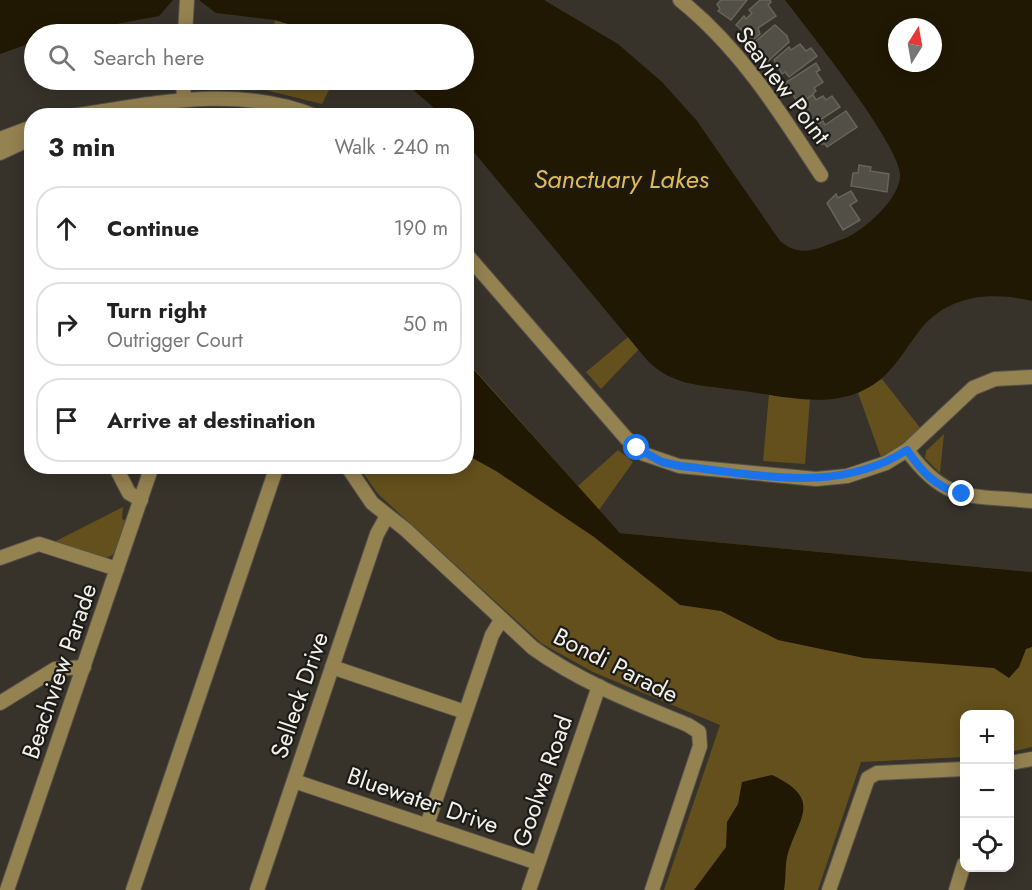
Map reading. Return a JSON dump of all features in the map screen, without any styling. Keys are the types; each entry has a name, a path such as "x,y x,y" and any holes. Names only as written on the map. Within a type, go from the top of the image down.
{"street":[{"path":"186,24 187,0"},
{"name":"Seaview Point","path":"680,0 740,58 772,99 821,175"},
{"path":"184,90 184,100"},
{"path":"132,108 184,100 258,108"},
{"path":"0,139 24,130"},
{"path":"0,153 24,142"},
{"path":"474,263 621,433 637,448 653,458 680,466 816,478 863,472 886,463 907,450 973,388 994,379 1032,377"},
{"path":"907,450 923,472 946,489 971,495 1032,501"},
{"path":"120,474 143,495"},
{"name":"Beachview Parade","path":"7,890 150,474"},
{"path":"133,890 274,474"},
{"name":"Bondi Parade","path":"352,474 372,503 406,530 501,620 554,663 599,686 695,728 700,736 700,746 651,890"},
{"name":"Selleck Drive","path":"256,890 377,534 387,516"},
{"path":"0,558 39,544 117,569"},
{"path":"427,825 492,635 501,620"},
{"path":"0,703 49,672 61,667 84,667"},
{"path":"332,667 465,712"},
{"path":"49,672 79,682"},
{"name":"Goolwa Road","path":"529,890 599,686"},
{"path":"1014,762 1032,759"},
{"path":"830,890 868,778 877,773 960,769"},
{"name":"Bluewater Drive","path":"294,781 538,863"},
{"path":"956,890 962,872"}],"shaded area":[{"path":"275,20 288,24 274,24"},
{"path":"265,90 329,90 322,104"},
{"path":"628,337 639,349 601,389 586,372"},
{"path":"474,369 578,486 618,450 633,462 599,510 620,533 1032,572 1032,747 1014,751 1014,710 960,710 960,757 861,762 818,890 664,890 720,725 593,672 541,643 378,494 364,474 474,474"},
{"path":"882,379 921,429 899,449 882,460 858,393"},
{"path":"769,394 810,399 805,464 763,461"},
{"path":"944,434 940,473 925,458 926,451"},
{"path":"123,507 122,519 128,522 121,544 110,556 105,558 54,542"}],"water":[{"path":"0,0 173,0 159,16 117,24 24,24 24,46 0,54"},
{"name":"Sanctuary Lakes","path":"199,0 544,0 618,44 662,82 697,121 780,241 796,250 803,251 826,246 861,229 888,203 895,193 900,174 896,159 885,138 831,60 785,0 1032,0 1032,301 1000,296 969,299 954,304 928,321 892,368 877,382 857,393 842,397 796,399 677,380 657,369 647,360 474,152 474,108 434,108 413,90 474,90 474,24 288,24 275,20 216,13"},
{"path":"474,370 620,533 1032,572 1032,647 1026,649 1019,667 1009,678 994,668 864,658 778,640 721,611 680,605 594,537 496,471 474,459"},
{"path":"772,775 788,784 798,793 803,802 801,821 787,857 784,890 694,890 726,847 727,822 738,804 742,782"}],"building":[{"path":"721,0 747,0 731,20 718,11 720,9 717,4"},
{"path":"760,0 770,0 768,5 776,16 758,28 760,34 753,40 736,25 744,16 746,19 752,13 749,10"},
{"path":"775,25 787,36 789,42 767,62 760,54 758,56 751,45"},
{"path":"800,44 806,51 811,48 817,56 789,77 785,72 782,74 774,60 789,47 791,50"},
{"path":"816,63 820,70 816,72 823,82 814,88 816,91 811,96 799,104 785,83"},
{"path":"813,95 816,100 823,96 826,100 832,96 840,107 814,124 811,123 800,103"},
{"path":"846,111 857,127 827,147 821,144 813,127 823,121 825,125"},
{"path":"859,165 871,167 870,171 889,174 887,192 851,186 853,173 858,173"},
{"path":"851,191 857,201 850,205 860,220 843,230 827,203 836,194 838,198"}],"route":[{"path":"637,448 644,454 662,462 680,466 816,478 857,474 886,463 907,450 929,478 946,489 962,494"}]}
